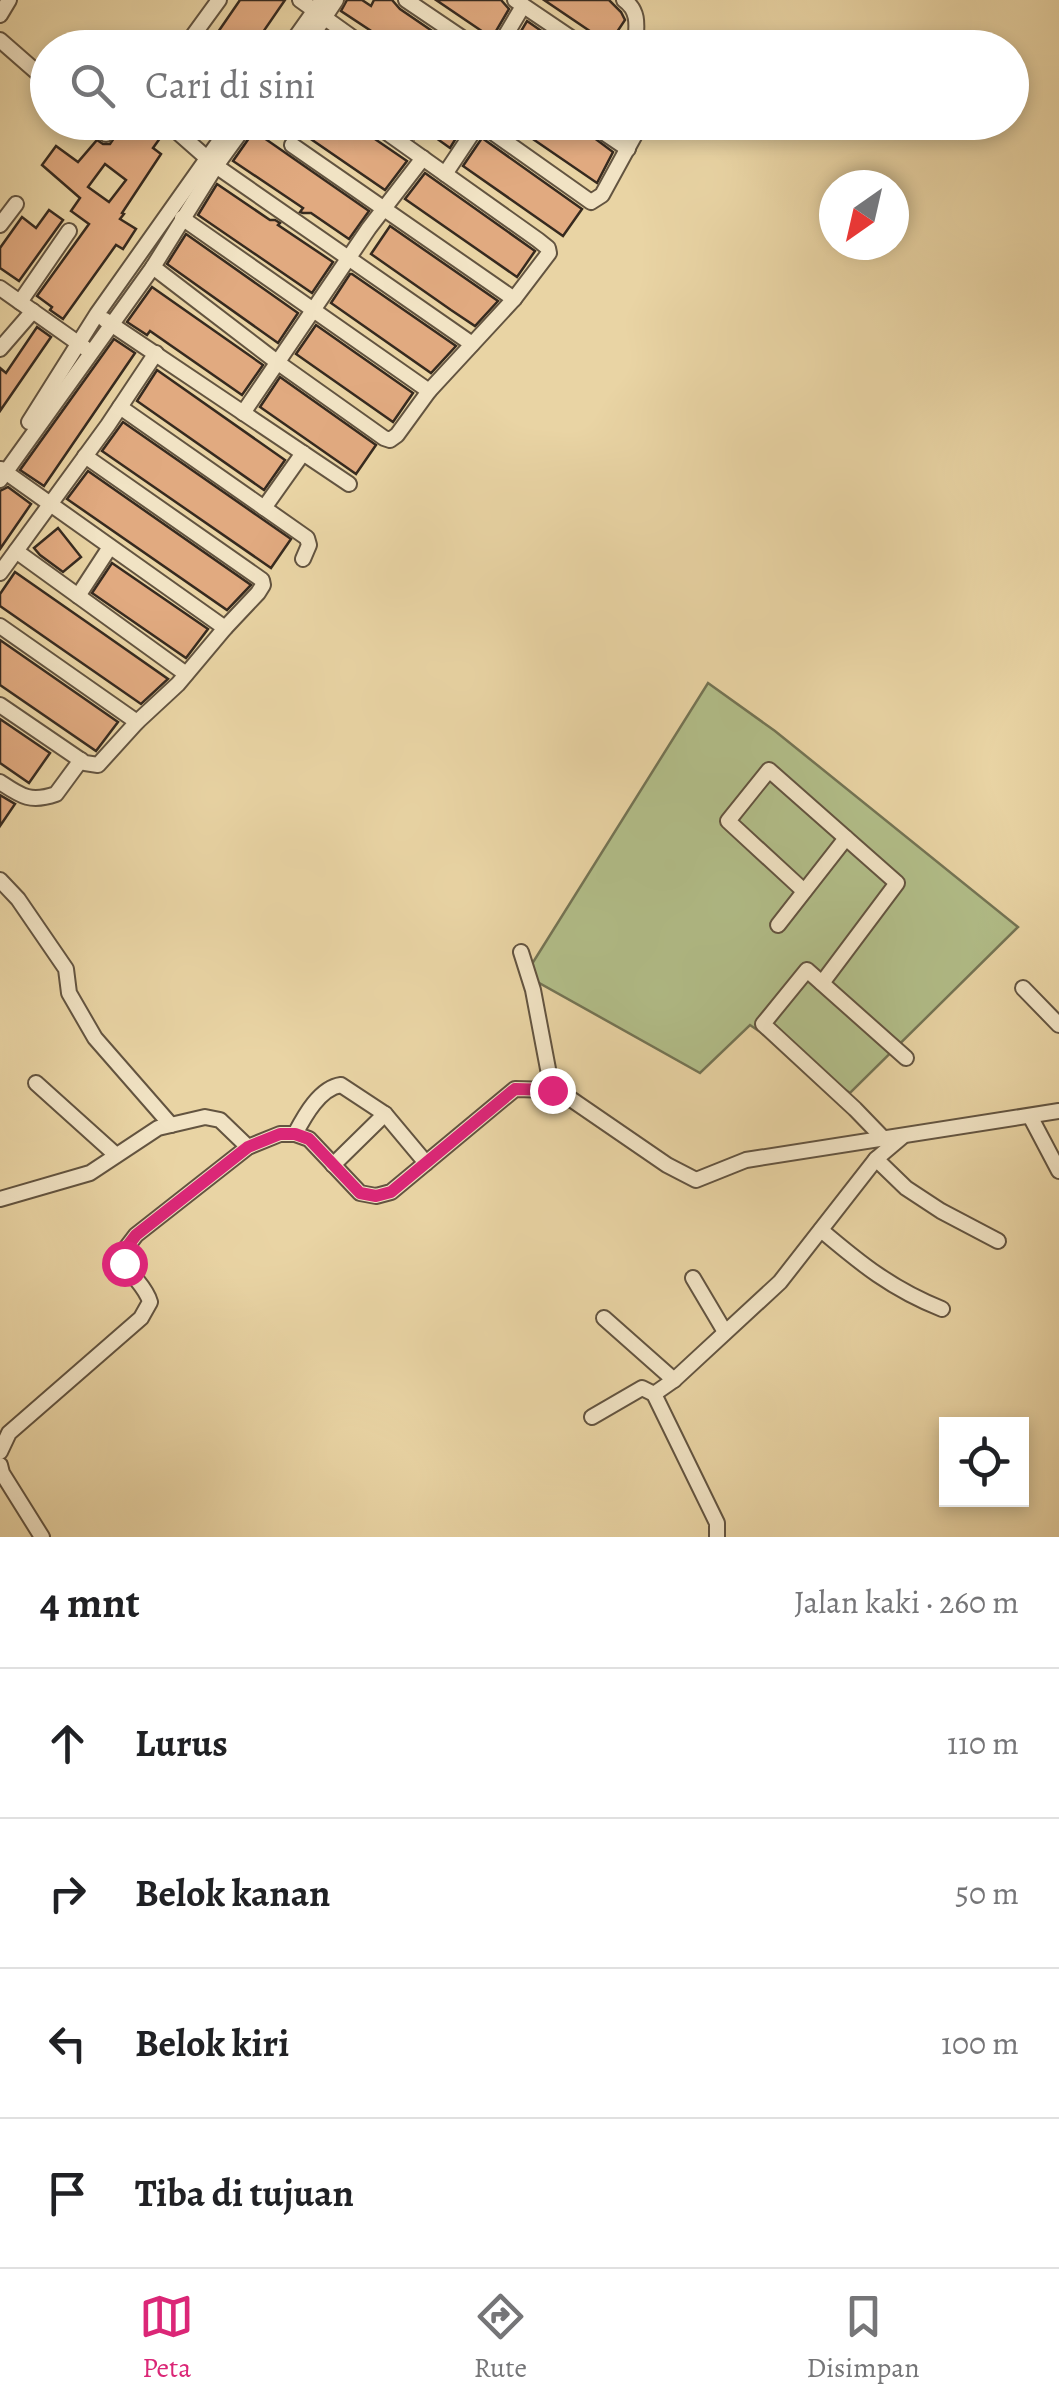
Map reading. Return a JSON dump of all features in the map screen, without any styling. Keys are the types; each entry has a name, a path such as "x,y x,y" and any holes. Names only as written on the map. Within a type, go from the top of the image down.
{"street":[{"path":"0,15 10,0"},
{"path":"197,30 219,0"},
{"path":"300,0 345,30"},
{"path":"303,30 320,10 336,0"},
{"path":"406,0 450,30"},
{"path":"624,0 632,5 637,16 636,30"},
{"path":"506,30 519,3 559,30"},
{"path":"0,40 30,66"},
{"path":"187,140 348,260 472,344"},
{"path":"104,318 153,266 223,140"},
{"path":"225,628 1,471 212,161 231,140"},
{"path":"153,266 277,362 390,440 429,391 514,299 549,253 548,248 402,140"},
{"path":"445,174 468,140"},
{"path":"503,140 591,202 602,195 633,140"},
{"path":"615,140 628,149"},
{"path":"292,145 514,299"},
{"path":"243,412 422,158"},
{"path":"0,225 16,204"},
{"path":"182,218 429,391"},
{"path":"0,349 68,231"},
{"path":"0,288 84,348"},
{"path":"104,318 349,484"},
{"path":"0,573 156,353"},
{"path":"120,407 307,538 304,559"},
{"path":"264,508 303,453"},
{"path":"0,706 89,765 98,765 186,674 262,585 262,580 85,456"},
{"path":"78,596 110,547"},
{"path":"16,551 186,674"},
{"path":"0,626 137,722"},
{"path":"0,782 24,798 49,797 56,794 82,760"},
{"path":"804,892 728,822 770,770 898,884 822,984"},
{"path":"778,925 846,838"},
{"path":"0,880 18,899 66,969 70,993 95,1038 171,1125"},
{"path":"521,952 552,1090"},
{"path":"884,1139 762,1024 807,970 906,1058"},
{"path":"1023,988 1059,1025"},
{"path":"36,1082 116,1155"},
{"path":"295,1134 304,1116 330,1086 342,1085 386,1114 426,1163"},
{"path":"0,1452 10,1432 141,1318 150,1302 148,1293 124,1263 123,1252 136,1235 248,1147 280,1134 309,1139 360,1193 376,1196 391,1192 515,1089 552,1090 565,1095 696,1180 746,1160 1059,1112"},
{"path":"333,1165 386,1114"},
{"path":"1030,1116 1059,1171"},
{"path":"0,1199 90,1173 158,1128 171,1125 220,1120 248,1147"},
{"path":"654,1394 780,1282 876,1159 903,1136"},
{"path":"876,1159 906,1188 998,1241"},
{"path":"820,1230 870,1271 910,1296 942,1309"},
{"path":"693,1278 726,1332"},
{"path":"604,1318 674,1380"},
{"path":"592,1417 642,1388 654,1394 717,1523 717,1537"},
{"path":"0,1465 42,1537"}],"green space":[{"path":"708,683 775,731 1018,927 850,1093 750,1025 700,1073 525,975"}],"building":[{"path":"240,0 285,0 264,30 219,30"},
{"path":"347,0 362,0 371,6 374,0 392,0 431,30 370,30 341,11"},
{"path":"436,0 501,0 509,9 497,30 480,30"},
{"path":"544,0 609,0 625,20 618,30 588,30"},
{"path":"527,21 540,30 522,30"},
{"path":"97,140 110,144 113,140 159,140 153,148 161,154 120,219 136,229 123,249 116,245 63,319 37,296 89,224 71,211 80,198 42,165 56,146 78,162","holes":["105,164 126,180 109,202 88,187"]},
{"path":"248,140 267,140 369,211 349,239 311,213 300,212 303,208 233,161"},
{"path":"312,140 376,140 407,161 385,190"},
{"path":"439,140 455,140 450,148"},
{"path":"481,140 485,140 582,209 563,236 463,166"},
{"path":"534,140 597,140 613,152 597,183"},
{"path":"425,173 535,251 517,277 405,199"},
{"path":"217,184 333,262 312,293 198,215"},
{"path":"49,210 63,220 19,281 0,268 0,248 22,217 36,228"},
{"path":"390,226 498,301 475,326 451,310 371,254"},
{"path":"186,234 298,313 278,343 167,264"},
{"path":"350,274 456,346 431,373 331,303"},
{"path":"152,287 263,365 242,395 150,331 147,335 127,322"},
{"path":"316,325 413,393 393,422 296,354"},
{"path":"37,327 51,337 0,411 0,368 6,373"},
{"path":"114,339 135,353 44,486 20,470"},
{"path":"157,370 285,460 264,490 137,401"},
{"path":"280,377 376,445 356,474 260,407"},
{"path":"123,422 291,539 271,568 102,451"},
{"path":"88,471 251,585 227,610 67,499"},
{"path":"8,487 31,504 0,549 0,491"},
{"path":"58,528 81,557 63,572 34,548"},
{"path":"112,563 208,629 186,658 92,593"},
{"path":"15,572 168,679 141,704 0,606 0,594"},
{"path":"0,640 118,722 96,751 0,685"},
{"path":"0,719 50,753 29,783 0,763"},
{"path":"0,795 15,804 0,826"}],"route":[{"path":"124,1263 123,1252 136,1235 248,1147 280,1134 309,1139 360,1193 376,1196 391,1192 515,1089 552,1090"}]}
